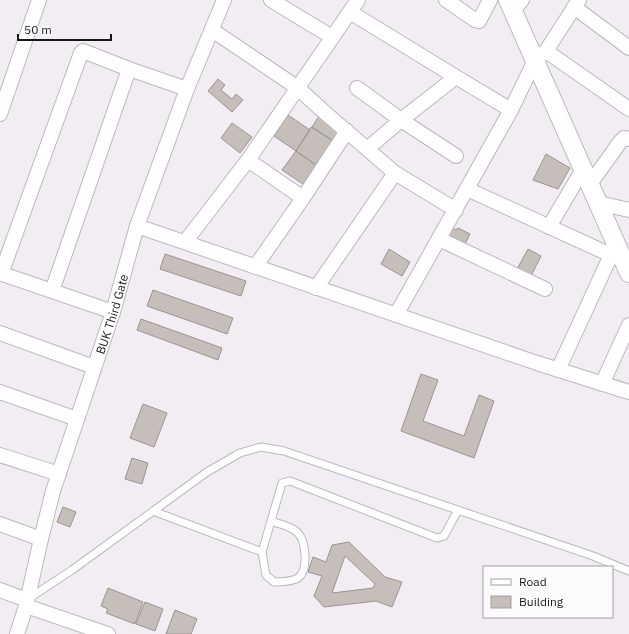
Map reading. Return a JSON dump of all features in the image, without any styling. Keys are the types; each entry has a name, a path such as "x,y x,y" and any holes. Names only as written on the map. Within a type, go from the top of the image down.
{"street":[{"path":"0,114 39,0"},
{"name":"BUK Third Gate","path":"17,634 59,474 113,312 137,226 187,89 224,0"},
{"path":"271,0 332,37"},
{"path":"185,242 248,160 358,0"},
{"path":"446,0 475,20 479,21 490,0"},
{"path":"514,3 540,55 598,204 613,248 629,273"},
{"path":"396,315 456,210 540,55 576,4 629,48"},
{"path":"350,12 511,110"},
{"path":"212,30 298,88 394,173 456,210"},
{"path":"113,312 0,273 83,51 187,89"},
{"path":"540,55 629,109"},
{"path":"52,291 129,69"},
{"path":"367,149 456,77"},
{"path":"357,88 401,120 456,156"},
{"path":"255,267 347,131"},
{"path":"549,227 587,177 624,138 629,139"},
{"path":"248,160 303,198"},
{"path":"316,288 394,173"},
{"path":"467,189 549,227 613,248"},
{"path":"598,204 629,210"},
{"path":"137,226 558,370 629,392"},
{"path":"439,239 544,289"},
{"path":"558,370 613,248"},
{"path":"602,384 629,326"},
{"path":"0,332 94,367"},
{"path":"0,392 77,419"},
{"path":"0,455 59,474"},
{"path":"0,524 41,539"},
{"path":"0,590 26,603 108,634"}],"lane":[{"path":"26,603 207,472 240,453 261,447 284,451 593,556 629,571"},
{"path":"271,521 293,529 298,533 305,547 303,570 298,578 284,582 274,582 266,574 262,552 282,483 290,481 437,538 444,536 458,510"},
{"path":"153,511 262,552"}],"building":[{"path":"218,79 225,85 221,90 232,99 236,94 243,100 232,112 208,91"},
{"path":"288,115 310,130 296,151 274,136"},
{"path":"319,116 340,130 333,141 312,127"},
{"path":"232,123 252,137 240,153 221,138"},
{"path":"311,127 333,141 316,165 296,151"},
{"path":"296,151 316,165 303,184 282,170"},
{"path":"546,154 570,168 558,189 533,180"},
{"path":"451,227 456,230 458,228 470,234 464,246 446,235"},
{"path":"389,249 410,262 402,276 381,264"},
{"path":"528,249 541,256 531,276 517,269"},
{"path":"165,254 246,281 241,296 160,269"},
{"path":"153,290 233,318 227,334 147,306"},
{"path":"141,319 222,348 218,360 137,330"},
{"path":"421,374 438,380 423,421 464,436 479,395 494,401 474,458 401,431"},
{"path":"143,404 167,413 154,447 130,438"},
{"path":"132,458 148,463 142,484 125,479"},
{"path":"63,507 76,512 70,527 57,522"},
{"path":"349,542 385,577 402,582 392,607 376,601 324,607 314,596 322,576 308,572 313,557 326,562 332,545","holes":["345,556 375,584 373,588 332,593"]},
{"path":"108,588 143,602 135,624 106,613 108,609 101,606"},
{"path":"145,602 163,609 155,631 136,624"},
{"path":"175,610 197,619 191,634 166,634"}]}
